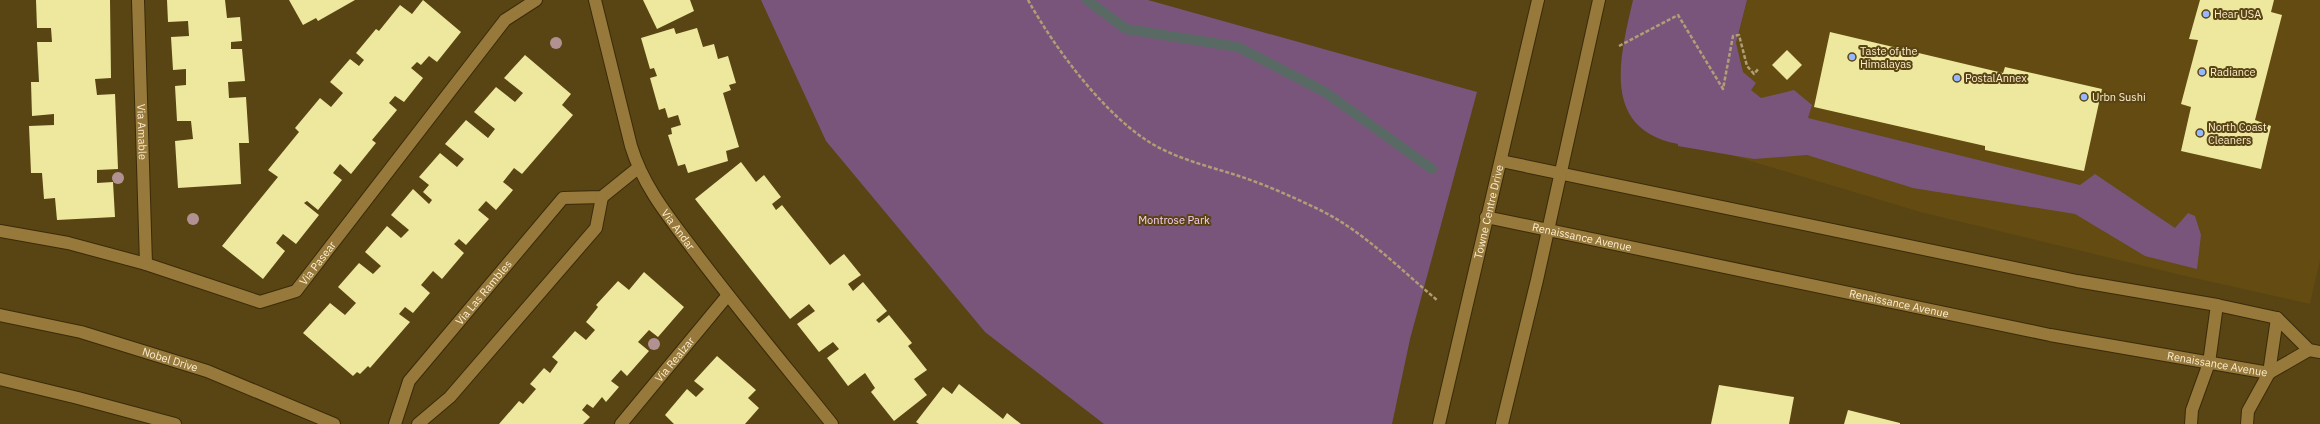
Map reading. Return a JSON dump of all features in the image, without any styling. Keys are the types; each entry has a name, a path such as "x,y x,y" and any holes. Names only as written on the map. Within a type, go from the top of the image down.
{"street":[{"name":"Via Amable","path":"138,0 146,264"},
{"name":"Via Pasear","path":"0,231 68,244 146,264 260,302 296,291 505,20 536,0"},
{"name":"Via Andar","path":"594,0 638,168 650,192 728,295 832,424"},
{"name":"Towne Centre Drive","path":"1439,424 1486,217 1501,160 1538,0"},
{"path":"1502,424 1599,0"},
{"path":"1501,160 1560,174 2077,281 2217,305 2277,318 2269,373 2248,411 2247,424"},
{"path":"418,424 450,396 596,228 602,197 638,168"},
{"name":"Via Las Rambles","path":"395,424 409,381 563,198 602,197"},
{"name":"Renaissance Avenue","path":"1486,217 2050,335 2269,373 2315,351 2277,318"},
{"name":"Via Realzar","path":"621,424 728,295"},
{"path":"2191,424 2192,410 2209,363 2217,305"},
{"name":"Nobel Drive","path":"0,315 81,332 207,371 334,424"},
{"path":"0,380 78,398 175,424"}],"path":[{"path":"1028,0 1041,23 1074,68 1116,116 1146,141 1183,158 1278,191 1321,211 1351,230 1437,300"},
{"path":"1619,46 1678,15 1723,89 1733,36 1738,35 1747,66 1754,74 1759,68"}],"shaded area":[{"path":"1747,0 2320,0 2320,260 2310,304 2185,276 1920,212 1717,151 1736,43"}],"green space":[{"name":"Montrose Park","path":"761,0 1148,0 1477,92 1410,339 1392,424 1104,424 985,332 826,141"},
{"path":"1633,0 1747,0 1736,43 1743,72 1756,83 1751,90 1761,98 1794,90 1812,105 1808,118 2080,185 2095,174 2175,228 2188,213 2195,216 2201,235 2197,269 2145,256 2075,214 1913,188 1807,155 1754,159 1678,146 1678,144 1653,136 1636,123 1626,107 1621,88 1621,67 1624,44"}],"building":[{"path":"36,0 110,0 111,78 95,79 97,95 115,94 118,169 97,170 97,183 113,182 115,217 57,220 55,198 44,199 42,173 31,173 29,126 54,125 54,114 32,116 31,82 39,82 37,42 52,42 51,28 37,28"},
{"path":"167,0 225,0 227,18 240,17 242,41 231,42 231,49 242,49 245,81 228,82 229,98 246,97 249,143 239,143 241,184 178,188 175,141 193,139 191,121 177,121 175,86 186,85 186,69 173,70 171,37 189,36 188,21 168,22"},
{"path":"289,0 355,0 318,21 316,18 303,25"},
{"path":"423,0 461,32 437,62 429,56 421,65 417,62 411,68 423,78 404,102 395,96 389,103 397,110 372,140 376,143 351,174 340,164 333,173 342,180 318,210 307,201 304,203 319,215 296,244 283,234 276,243 285,251 263,279 222,246 278,177 268,170 299,132 295,128 320,98 331,107 343,93 330,82 350,59 359,66 364,60 356,53 376,29 379,31 400,5 412,14"},
{"path":"643,0 690,0 694,11 657,29"},
{"path":"2200,0 2274,0 2271,12 2282,15 2255,120 2271,126 2261,169 2181,151 2191,107 2181,104 2198,40 2189,39"},
{"path":"674,28 676,34 697,28 703,47 714,44 718,59 728,56 736,83 729,85 731,90 723,93 739,147 726,151 728,161 688,173 685,164 678,166 668,135 672,134 671,128 681,125 678,115 668,118 665,108 659,110 650,78 657,76 654,68 650,69 641,38"},
{"path":"1830,32 2003,73 2005,67 2102,89 2084,171 1985,150 1985,146 1814,107"},
{"path":"1787,50 1802,65 1787,80 1772,65"},
{"path":"525,55 571,94 562,105 573,115 522,174 514,168 503,182 513,190 496,210 486,201 478,210 489,219 466,245 459,239 454,244 464,253 442,279 433,271 421,285 430,293 413,313 405,307 399,314 410,322 370,368 368,366 360,374 357,372 353,376 303,333 330,303 345,315 356,303 338,287 359,263 373,274 381,266 365,252 387,226 401,238 409,230 391,215 413,189 429,204 432,200 423,192 429,185 419,177 440,153 457,167 464,159 445,144 466,120 488,138 495,129 474,112 496,87 515,102 523,93 504,78"},
{"path":"741,162 756,182 764,175 781,197 772,204 776,210 782,205 830,265 844,254 861,275 848,284 853,291 863,282 887,311 876,320 879,323 889,315 912,343 908,346 927,370 914,379 927,395 894,421 871,392 875,388 865,373 848,386 827,358 839,349 833,342 819,352 797,324 815,311 809,304 790,319 695,199"},
{"path":"644,272 684,307 658,337 649,330 638,342 649,351 627,376 621,370 611,381 619,387 606,402 602,397 593,408 587,404 582,410 590,417 583,424 499,424 519,401 523,404 536,389 530,384 544,368 550,373 558,362 552,357 575,331 586,340 595,330 586,322 598,307 596,305 618,281 629,290"},
{"path":"717,356 756,390 748,398 759,408 745,424 674,424 665,415 687,389 696,397 704,389 694,381"},
{"path":"959,384 1003,419 1007,413 1021,424 919,424 916,422 943,387 952,394"},
{"path":"1719,385 1794,397 1789,424 1711,424"},
{"path":"1848,410 1900,423 1900,424 1844,424"}],"waterway":[{"path":"1087,0 1126,29 1238,47 1325,92 1432,169"}],"place":[{"name":"Hear USA","path":"2206,14"},
{"name":"Taste of the Himalayas","path":"1852,57"},
{"name":"Radiance","path":"2202,72"},
{"name":"PostalAnnex","path":"1957,78"},
{"name":"Urbn Sushi","path":"2084,97"},
{"name":"North Coast Cleaners","path":"2200,133"}]}
